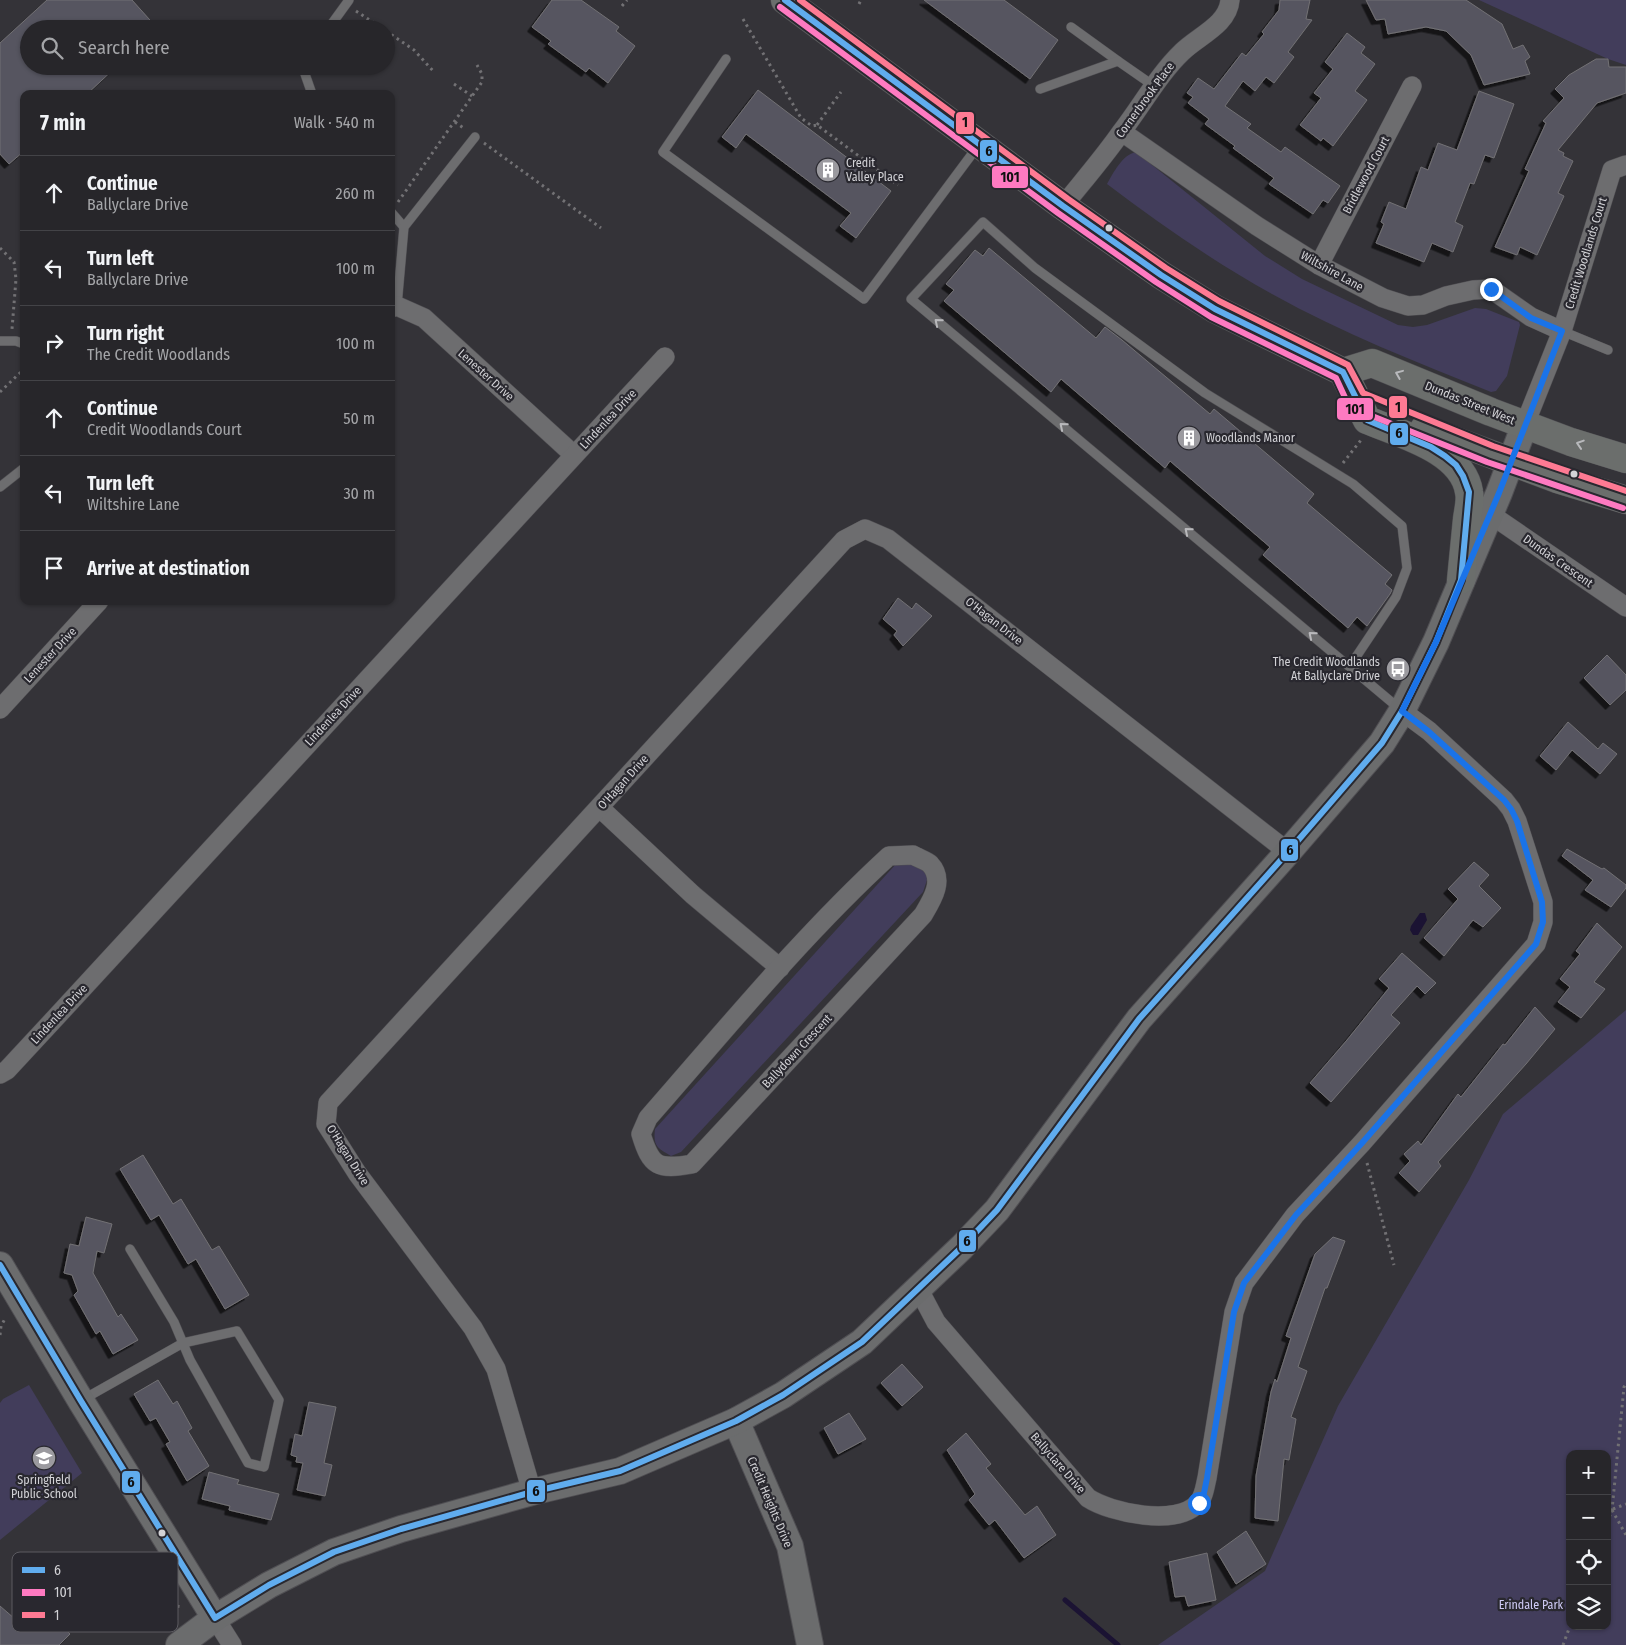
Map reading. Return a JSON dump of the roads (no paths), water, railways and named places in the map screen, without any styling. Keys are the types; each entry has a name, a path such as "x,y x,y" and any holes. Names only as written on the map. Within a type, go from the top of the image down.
{"main road":[{"path":"785,0 1063,206 1161,275 1215,310 1343,372 1367,420 1431,447 1456,466 1463,476 1469,492 1461,580"},
{"name":"Dundas Street West","path":"1343,372 1372,363 1571,442 1626,459"},
{"path":"1356,400 1511,462 1557,479 1626,500"}],"street":[{"name":"Cornerbrook Place","path":"1063,206 1122,132 1154,86 1178,56 1191,43 1216,26 1229,7 1230,0"},
{"name":"Bridlewood Court","path":"1319,265 1412,86"},
{"name":"Wiltshire Lane","path":"1122,132 1256,226 1319,265 1383,298 1408,306 1423,305 1446,296 1473,290 1491,289 1531,318 1562,331"},
{"name":"Credit Woodlands Court","path":"179,1645 215,1618 269,1585 334,1552 401,1529 532,1492 620,1471 736,1421 783,1395 862,1342 962,1246 997,1210 1139,1019 1382,743 1402,711 1436,642 1526,424 1562,331 1612,170 1626,165"},
{"name":"Lenester Drive","path":"395,307 424,318 574,455"},
{"name":"Lindenlea Drive","path":"0,1074 8,1070 665,357"},
{"name":"Dundas Crescent","path":"1490,514 1626,607"},
{"name":"O'Hagan Drive","path":"532,1492 496,1369 474,1328 352,1165 326,1124 328,1103 844,540 864,529 888,539 1288,852"},
{"name":"Lenester Drive","path":"0,709 96,605"},
{"name":"Ballyclare Drive","path":"918,1288 936,1322 1088,1498 1098,1505 1115,1510 1163,1516 1176,1515 1189,1510 1199,1503 1204,1493 1234,1312 1244,1283 1296,1215 1362,1143 1536,944 1543,922 1542,902 1517,821 1511,809 1504,800 1428,731 1402,711"},
{"path":"600,808 693,894 780,968"},
{"name":"Ballydown Crescent","path":"913,855 929,862 938,878 936,894 923,915 692,1164 674,1167 655,1162 646,1152 641,1134 648,1118 780,968 889,856 913,855"},
{"path":"0,1265 174,1552"},
{"name":"Credit Heights Drive","path":"736,1421 790,1546 810,1645"},
{"path":"178,1558 232,1645"}],"lane":[{"path":"335,20 348,2"},
{"path":"1071,27 1154,86"},
{"path":"726,59 663,152 864,299 980,144"},
{"path":"1040,89 1118,61"},
{"path":"305,75 311,90"},
{"path":"395,299 404,227 475,137"},
{"path":"395,217 404,227"},
{"path":"1350,666 1396,597 1406,568 1402,526 1353,484 1205,393 1034,268 983,222 910,299 1402,711"},
{"path":"1562,331 1608,350"},
{"path":"0,341 20,342"},
{"path":"0,487 20,471"},
{"path":"81,1401 183,1343 237,1331 279,1400 264,1467 248,1462 190,1360 183,1343 174,1322 130,1249"}],"waterway":[{"path":"1065,1600 1118,1645"}],"place":[{"name":"Credit Valley Place","path":"828,170"},
{"name":"Woodlands Manor","path":"1189,438"},
{"name":"The Credit Woodlands At Ballyclare Drive","path":"1398,669"},
{"name":"Springfield Public School","path":"44,1458"}],"park label":[{"name":"Erindale Park","path":"1531,1605"}]}
